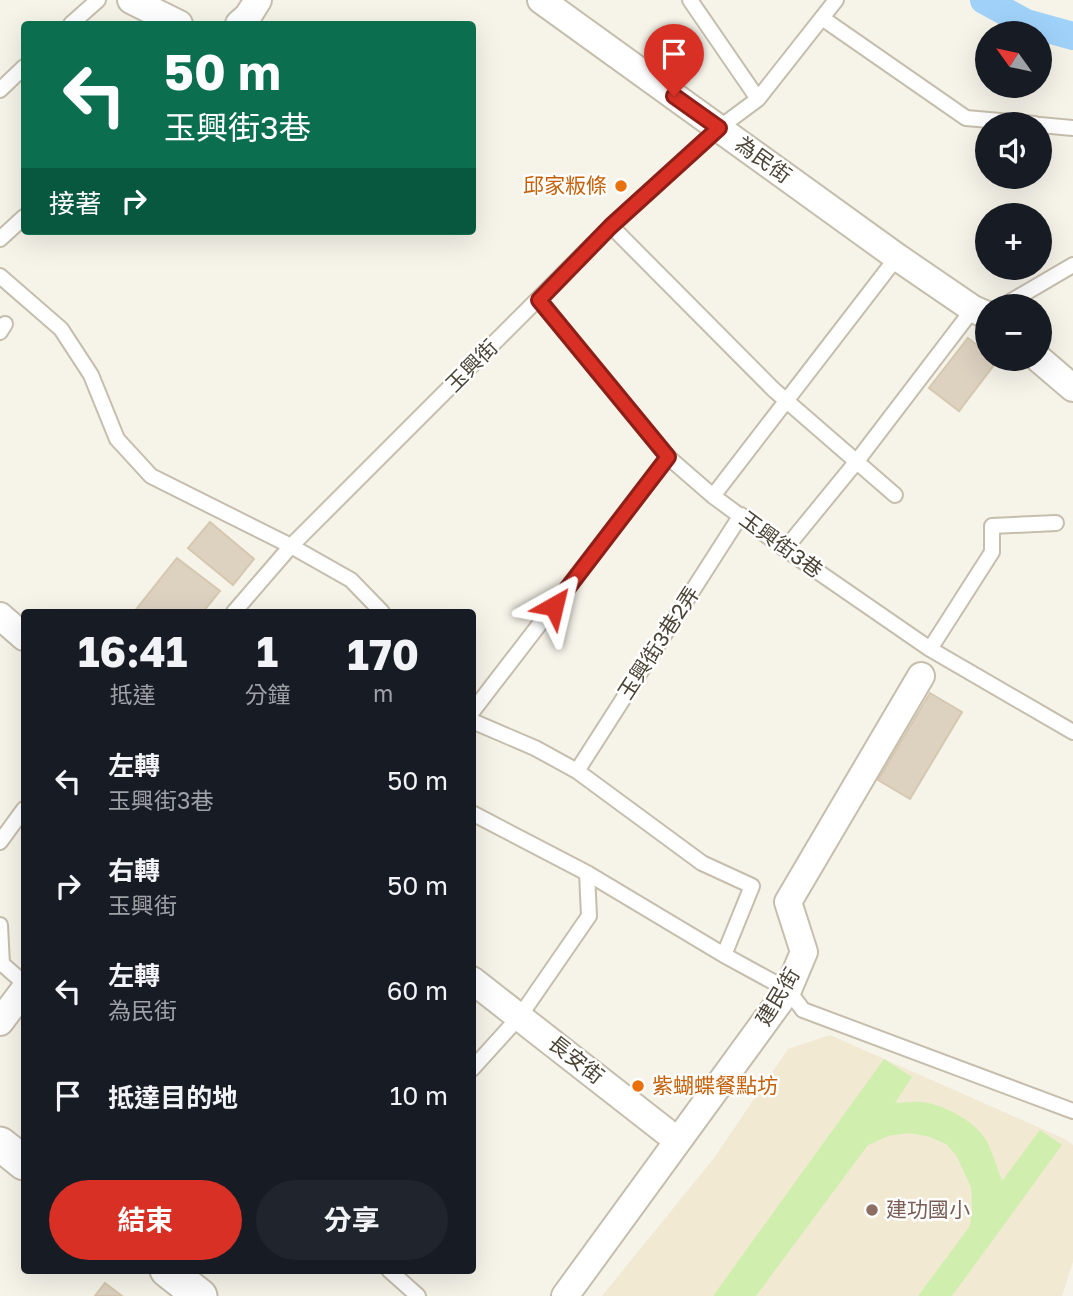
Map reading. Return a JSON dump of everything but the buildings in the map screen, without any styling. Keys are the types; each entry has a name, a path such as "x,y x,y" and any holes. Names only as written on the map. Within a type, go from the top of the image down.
{"street":[{"path":"131,0 173,21"},
{"name":"為民街","path":"541,0 897,257 975,309"},
{"path":"1052,370 1073,388"},
{"path":"0,616 21,634"},
{"name":"建民街","path":"565,1296 788,989 804,952 788,902 921,676"},
{"name":"長安街","path":"476,983 678,1140"},
{"path":"0,1022 21,994"},
{"path":"0,1144 21,1161"},
{"path":"172,1274 200,1296"}],"lane":[{"path":"74,21 98,0"},
{"path":"690,0 758,99"},
{"name":"玉興街","path":"237,609 291,546 611,226 719,128 758,99 836,0"},
{"path":"822,18 966,118 975,119"},
{"path":"0,90 21,71"},
{"path":"1052,126 1073,128"},
{"path":"0,239 21,220"},
{"path":"611,226 786,401 895,495"},
{"path":"713,495 897,257"},
{"path":"1023,294 1073,265"},
{"path":"0,276 61,329 91,375 117,439 151,476 291,546 351,580 379,609"},
{"name":"玉興街3巷","path":"539,300 668,457 713,495 785,549 930,649 1073,732"},
{"path":"785,549 975,318"},
{"path":"476,707 668,457"},
{"name":"玉興街3巷2弄","path":"577,771 741,515"},
{"path":"930,649 992,552 992,527 1056,523"},
{"path":"476,723 535,748 577,771 702,863 752,886 724,956"},
{"path":"0,842 21,813"},
{"path":"476,815 587,873 724,956 788,989 803,1010 1073,1111"},
{"path":"476,1065 520,1016 589,916 587,873"},
{"path":"0,925 1,963 21,980"},
{"path":"393,1274 418,1296"}],"shaded area":[{"name":"建功國小","path":"830,1035 1065,1139 1073,1145 1073,1262 1062,1296 602,1296 714,1158 788,1049"}],"green space":[{"path":"884,1059 912,1077 895,1103 930,1103 967,1121 986,1140 1002,1181 1040,1130 1062,1145 952,1296 918,1296 970,1226 971,1187 956,1155 946,1144 927,1136 908,1133 888,1136 868,1145 756,1296 713,1296"}],"waterway":[{"path":"984,0 1026,23 1073,36"}],"place":[{"name":"邱家粄條","path":"621,186"},
{"name":"紫蝴蝶餐點坊","path":"638,1086"},
{"name":"建功國小","path":"872,1210"}],"route":[{"path":"554,606 668,457 539,300 611,226 719,128 674,96"}]}
